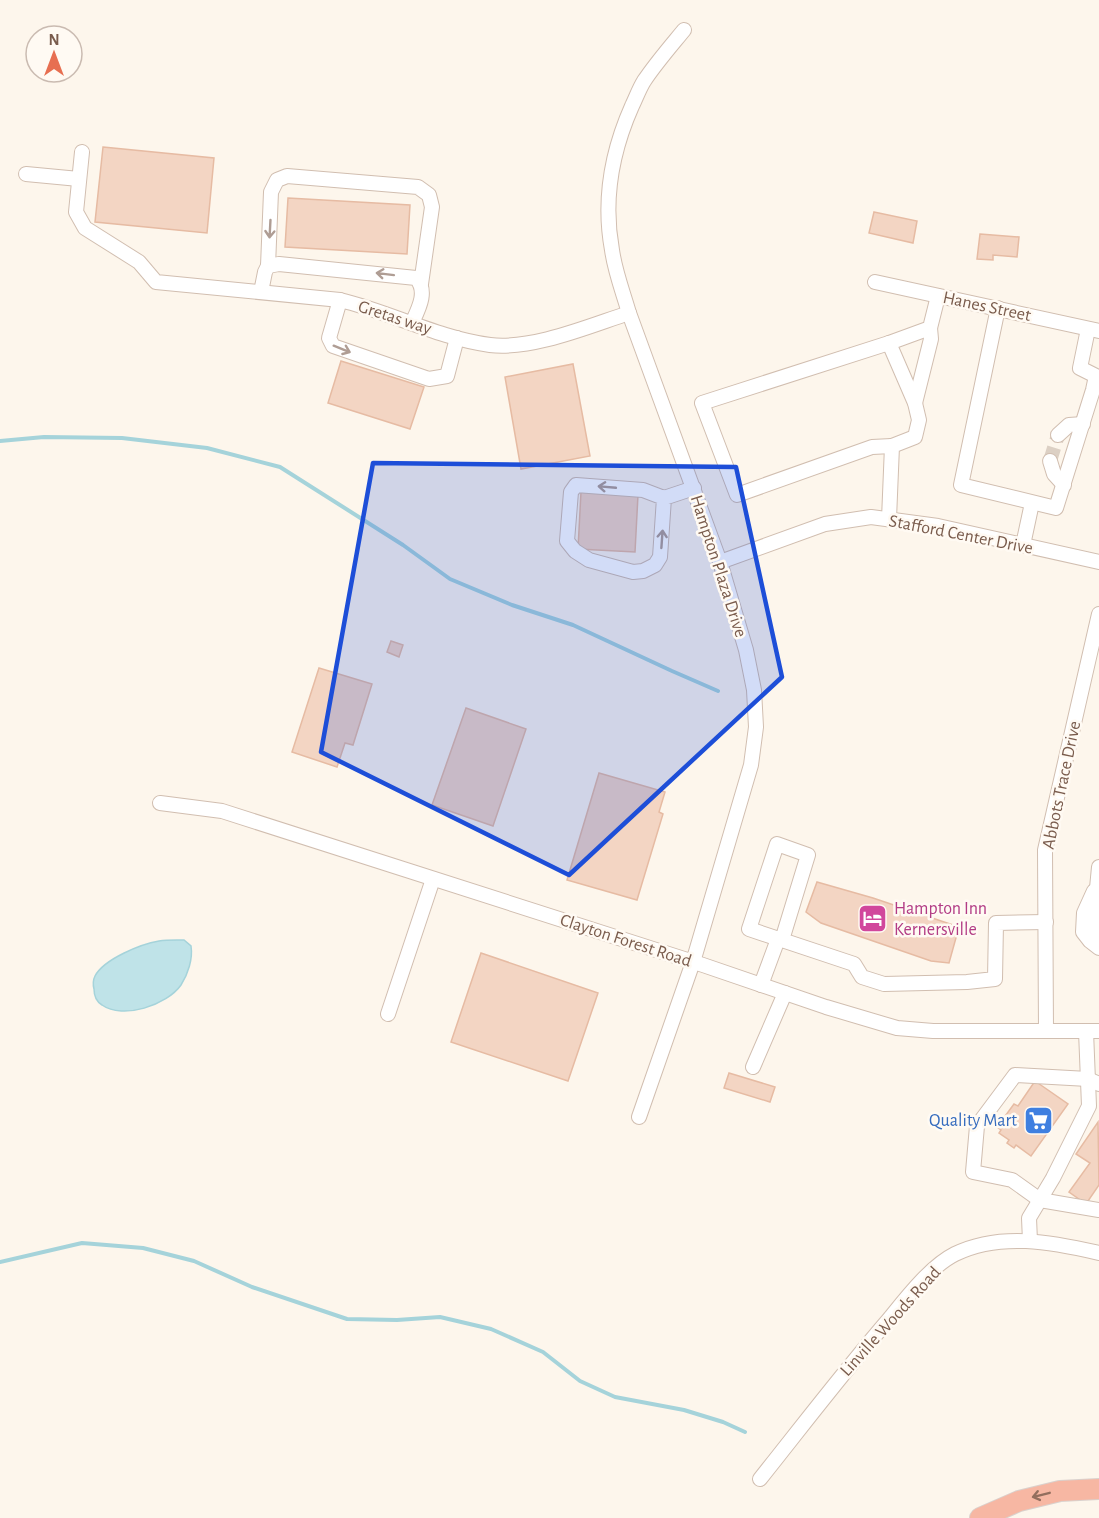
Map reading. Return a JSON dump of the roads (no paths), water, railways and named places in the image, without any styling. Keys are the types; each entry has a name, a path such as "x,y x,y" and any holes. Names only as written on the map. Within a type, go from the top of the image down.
{"highway":[{"path":"980,1518 1029,1498 1060,1491 1099,1489"}],"street":[{"name":"Hampton Plaza Drive","path":"639,1117 693,962 750,765 756,727 754,690 746,650 720,562 629,313 612,250 609,223 611,171 622,131 643,83 662,55 684,30"},
{"path":"26,174 79,179 82,152"},
{"path":"261,292 268,266 271,192 277,180 287,176 418,187 429,195 432,207 420,304 412,323"},
{"name":"Gretas way","path":"79,179 76,212 85,228 139,262 156,282 340,300 366,306 457,338 492,345 551,339 629,313"},
{"path":"268,266 279,264 416,278 421,284"},
{"name":"Hanes Street","path":"875,282 1094,330"},
{"path":"915,403 931,339 930,328 938,296"},
{"path":"340,300 329,338 333,346 429,379 447,376 457,338"},
{"path":"998,308 961,485 1032,503 1056,508 1096,376 1080,368 1094,330"},
{"path":"889,343 915,403 919,420 915,437 892,446 872,447 737,495 702,403 930,328"},
{"path":"1058,435 1069,425 1083,424"},
{"path":"889,519 892,446"},
{"path":"1050,461 1054,474 1064,484"},
{"path":"664,498 660,557 655,565 643,571 633,572 589,560 575,551 567,541 571,492 576,485 643,490 664,498 693,488"},
{"path":"1023,545 1032,503"},
{"name":"Stafford Center Drive","path":"720,562 825,524 870,517 938,526 1099,562"},
{"name":"Abbots Trace Drive","path":"1046,1030 1045,850 1099,614"},
{"name":"Clayton Forest Road","path":"160,804 222,811 863,1019 897,1028 933,1031 1093,1031"},
{"path":"761,985 780,939 808,855 777,844 749,929 780,939 854,964 862,977 884,984 995,979 996,923 1046,922"},
{"path":"1099,867 1096,938 1099,947"},
{"path":"388,1014 433,879"},
{"path":"753,1067 785,993"},
{"path":"1030,1241 1029,1218 1053,1178 1089,1106 1093,1081 1093,1031"},
{"path":"1093,1081 1015,1075 977,1126 973,1172 1012,1180 1040,1200 1099,1210"},
{"name":"Linville Woods Road","path":"760,1479 865,1346 939,1264 955,1254 973,1248 1016,1240 1099,1253"}],"water":[{"path":"184,940 191,946 186,976 181,985 166,999 133,1011 111,1009 97,1000 93,984 95,976 114,958 143,945 159,941"}],"waterway":[{"path":"0,441 44,437 122,438 207,448 280,467 403,545 450,579 512,605 573,625 718,691"},
{"path":"0,1262 82,1243 143,1248 194,1261 252,1287 347,1319 397,1320 440,1317 491,1329 543,1352 580,1381 615,1397 684,1410 723,1422 745,1432"}],"tunnel":[{"path":"1050,461 1058,435"}],"place":[{"name":"Hampton Inn Kernersville","path":"873,918"},
{"name":"Quality Mart","path":"1038,1120"}]}
